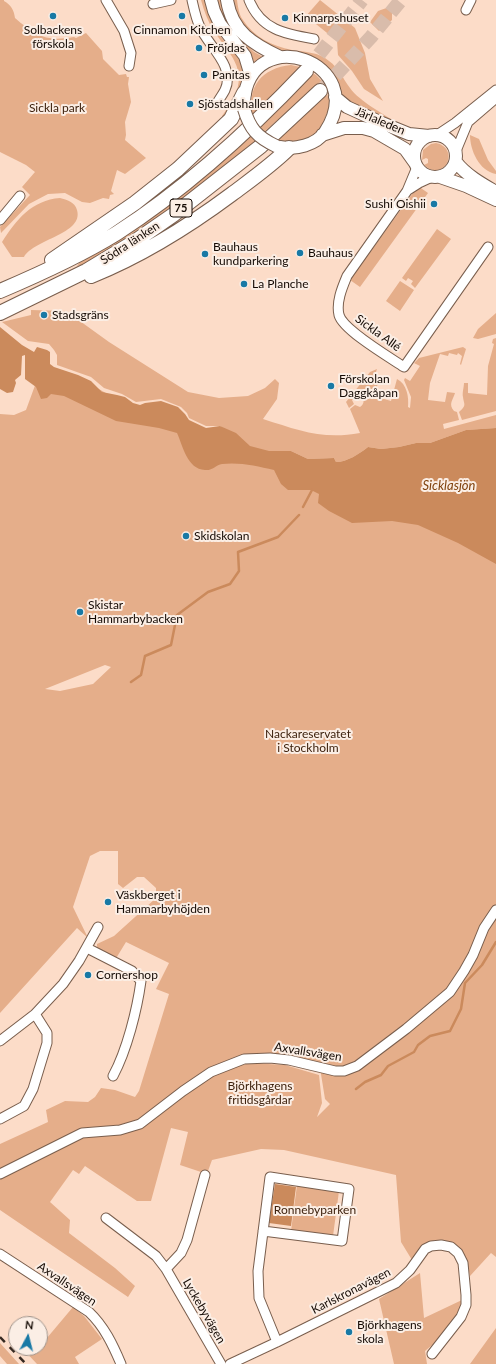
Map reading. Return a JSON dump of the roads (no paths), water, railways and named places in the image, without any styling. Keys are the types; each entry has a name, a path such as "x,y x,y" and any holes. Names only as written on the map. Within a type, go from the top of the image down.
{"highway":[{"name":"Södra länken","path":"0,290 44,273 64,263 116,233 158,205 231,145 269,110 306,71"},
{"name":"Södra länken","path":"0,313 86,271 134,242 173,215 261,146 320,91"},
{"path":"0,290 59,256 89,233 135,203 178,169 231,119 244,94"},
{"path":"24,302 108,269 159,242 200,217 272,165 282,147"}],"main road":[{"path":"211,0 220,24 245,56 251,76"},
{"path":"227,0 230,13 240,31 255,44 280,58"},
{"path":"295,57 316,65 327,77 334,90 335,97 333,117 322,135 307,145 282,147 264,141 254,132 247,121 244,109 244,94 251,76 264,64 271,60 280,58 295,57"},
{"name":"Järlaleden","path":"335,97 346,107 409,134 433,136"},
{"name":"Järlaleden","path":"322,135 344,128 363,128 374,131 405,149 416,165"},
{"path":"496,192 460,168 451,142 447,139 433,136 422,140 416,147 414,155 416,165 422,173 466,186 496,200"},
{"path":"436,177 450,172 456,157"}],"street":[{"path":"106,0 124,31 131,53 129,66"},
{"path":"153,4 171,0"},
{"path":"192,0 200,27 227,71 228,80 226,89 217,103"},
{"path":"249,0 253,10 265,23 277,31 314,39"},
{"path":"466,10 471,0"},
{"path":"433,136 455,123 496,90"},
{"path":"456,157 468,122 496,98"},
{"name":"Sickla Allé","path":"416,165 407,191 347,276 342,288 339,302 339,316 343,322 360,337 404,366 488,246"},
{"name":"Sickla Allé","path":"407,191 419,183 436,177"},
{"path":"0,220 20,196"},
{"name":"Axvallsvägen","path":"0,1174 82,1133 120,1130 140,1124 183,1090 211,1072 244,1059 270,1058 289,1060 335,1071 344,1071 357,1066 406,1029 450,992 464,971 479,942 484,928 496,910"},
{"path":"0,1041 35,1014 63,984 88,948 98,928"},
{"path":"88,948 132,971 141,981 131,1025 120,1063 113,1076"},
{"path":"0,1119 24,1106 33,1089 47,1043 47,1033 35,1014"},
{"path":"166,1269 181,1253 187,1240 205,1175"},
{"path":"263,1231 342,1241 349,1189 270,1177 263,1231 258,1271 259,1298 277,1342"},
{"name":"Lyckebyvägen","path":"106,1218 156,1256 166,1269 222,1364"},
{"name":"Karlskronavägen","path":"230,1364 396,1283 410,1270 425,1249 431,1246 451,1246 458,1253 463,1263 466,1305 461,1317 432,1354"},
{"name":"Axvallsvägen","path":"0,1254 89,1312 96,1319 112,1345 121,1364"}],"water":[{"name":"Sicklasjön","path":"0,327 22,345 34,352 37,347 47,350 50,352 50,364 54,367 91,381 102,392 125,397 133,403 140,405 161,401 178,407 189,420 206,428 220,426 236,433 250,446 269,451 291,451 308,459 334,458 336,462 340,462 353,457 368,447 381,449 416,443 430,443 466,430 496,428 496,564 458,543 418,525 392,521 352,523 329,511 318,503 319,494 311,490 288,490 281,484 274,470 242,464 222,464 212,469 199,469 194,466 186,456 177,433 159,428 116,421 64,396 51,394 47,398 41,399 36,387 25,379 25,355 22,356 21,375 15,380 16,383 13,392 7,393 0,389"},
{"path":"275,1184 296,1187 291,1226 269,1223"}],"waterway":[{"path":"303,507 312,490"},
{"path":"131,682 141,675 145,656 171,645 177,615 208,592 230,584 239,571 238,552 278,537 299,515"},
{"path":"356,1089 365,1082 381,1075 388,1066 414,1052 418,1045 430,1036 450,1031 461,1009 465,983 482,965 496,942"}],"tunnel":[{"path":"306,71 362,0"},
{"path":"321,91 371,37 401,0"}],"railway":[{"path":"0,1337 26,1364"}],"place":[{"name":"Solbackens förskola","path":"53,16"},
{"name":"Cinnamon Kitchen","path":"182,16"},
{"name":"Kinnarpshuset","path":"285,18"},
{"name":"Fröjdas","path":"199,48"},
{"name":"Panitas","path":"204,75"},
{"name":"Sjöstadshallen","path":"190,104"},
{"name":"Sushi Oishii","path":"434,204"},
{"name":"Bauhaus","path":"300,253"},
{"name":"Bauhaus kundparkering","path":"205,254"},
{"name":"La Planche","path":"244,284"},
{"name":"Stadsgräns","path":"44,315"},
{"name":"Förskolan Daggkåpan","path":"331,386"},
{"name":"Skidskolan","path":"186,536"},
{"name":"Skistar Hammarbybacken","path":"80,612"},
{"name":"Väskberget i Hammarbyhöjden","path":"108,902"},
{"name":"Cornershop","path":"88,975"},
{"name":"Björkhagens skola","path":"349,1332"}],"park label":[{"name":"Sickla park","path":"57,108"},
{"name":"Nackareservatet i Stockholm","path":"308,741"},
{"name":"Björkhagens fritidsgårdar","path":"260,1093"},
{"name":"Ronnebyparken","path":"315,1210"}]}
